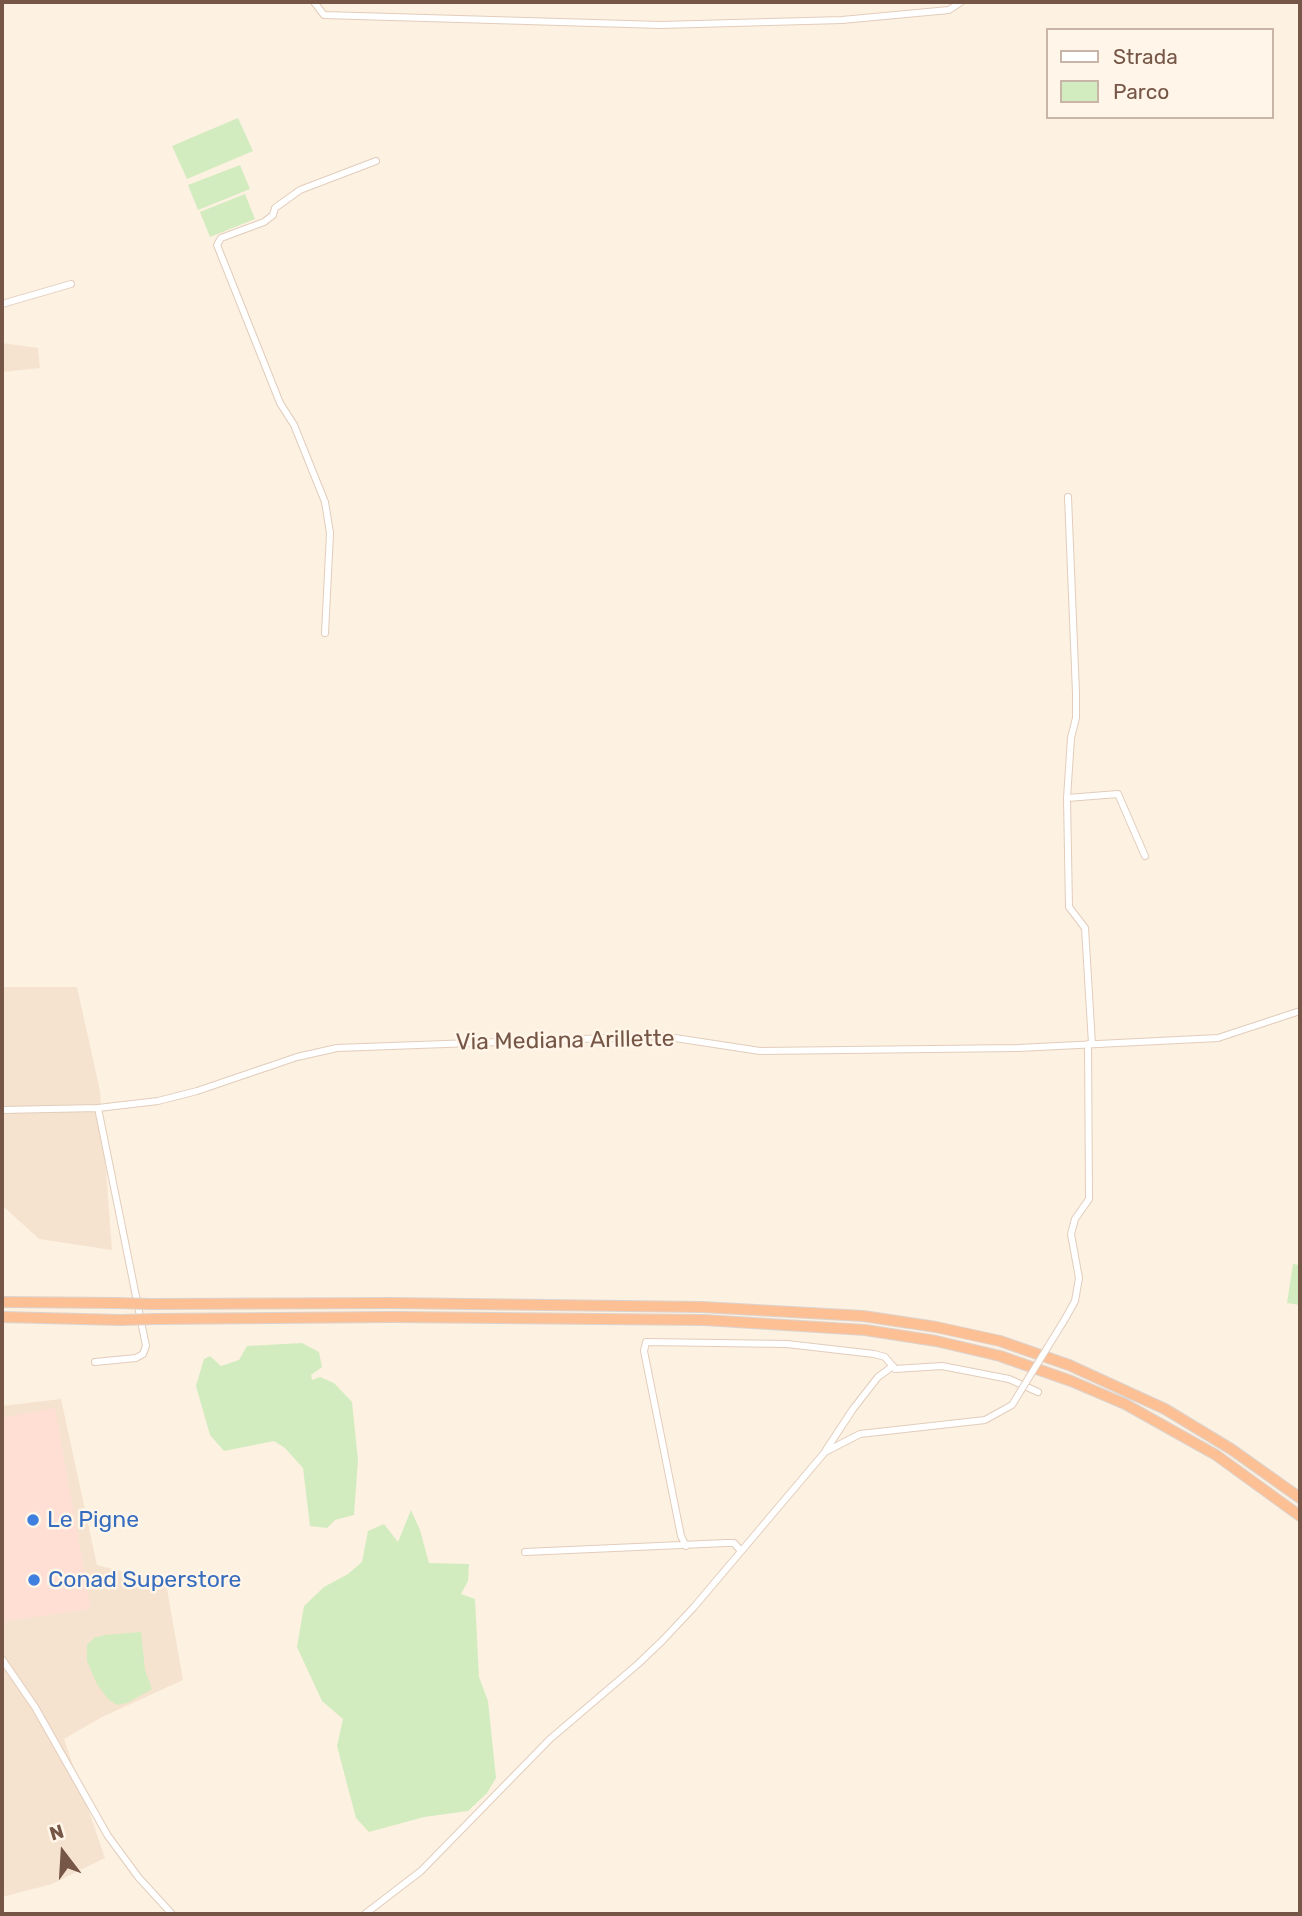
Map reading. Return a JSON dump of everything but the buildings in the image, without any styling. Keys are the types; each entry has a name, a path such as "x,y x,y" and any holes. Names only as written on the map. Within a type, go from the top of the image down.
{"highway":[{"path":"2,1302 702,1307 863,1316 936,1327 1000,1341 1069,1365 1165,1409 1231,1449 1300,1498"},
{"path":"2,1317 121,1320 407,1317 704,1320 865,1330 1000,1356 1071,1381 1125,1404 1216,1455 1300,1516"}],"street":[{"path":"314,2 324,15 661,25 842,20 949,10 961,2"},
{"path":"325,633 330,533 325,502 217,245 221,239 264,222 273,215 275,208 300,190 376,162"},
{"path":"2,304 71,284"},
{"path":"825,1452 860,1434 985,1420 1012,1405 1075,1301 1079,1278 1072,1234 1075,1219 1089,1199 1090,1044 1085,928 1069,907 1067,798 1076,705 1068,497"},
{"path":"1067,798 1118,794 1145,856"},
{"name":"Via Mediana Arillette","path":"2,1110 98,1108 179,1097 297,1056 337,1048 662,1036 761,1051 1018,1048 1218,1038 1300,1011"},
{"path":"95,1362 136,1358 143,1354 146,1346 98,1108"},
{"path":"686,1546 681,1536 646,1363 646,1342 813,1347 874,1354 885,1357 895,1369 943,1366 1009,1379 1038,1392"},
{"path":"365,1914 421,1871 550,1739 638,1664 694,1607 825,1452 878,1377 893,1366"},
{"path":"525,1552 569,1548 734,1543 741,1551"},
{"path":"2,1659 35,1707 108,1836 139,1878 172,1914"}],"shaded area":[{"path":"2,343 38,348 40,368 2,372"},
{"path":"2,987 77,987 100,1091 112,1250 39,1239 2,1208"},
{"path":"61,1399 97,1565 166,1583 183,1680 102,1717 64,1739 105,1858 52,1884 2,1897 2,1406"},
{"name":"Le Pigne","path":"55,1408 91,1609 2,1622 2,1418"}],"green space":[{"path":"238,118 253,151 187,179 172,146"},
{"path":"240,165 250,189 198,210 188,185"},
{"path":"245,194 255,219 210,237 200,212"},
{"path":"1293,1264 1300,1265 1300,1305 1287,1303"},
{"path":"302,1343 319,1352 322,1367 311,1375 312,1380 320,1377 334,1383 352,1402 358,1460 354,1515 335,1520 327,1528 310,1526 303,1468 285,1448 274,1441 224,1451 210,1435 196,1386 204,1359 210,1356 221,1366 239,1360 247,1346"},
{"path":"411,1510 429,1563 469,1564 468,1581 461,1594 475,1599 479,1677 488,1701 496,1778 487,1793 468,1811 424,1817 369,1832 356,1818 337,1746 343,1719 322,1701 297,1647 304,1606 324,1587 348,1574 362,1562 368,1531 384,1524 398,1542"},
{"path":"141,1632 145,1670 152,1689 127,1703 117,1705 108,1699 97,1684 87,1661 87,1645 94,1638 105,1635"}],"place":[{"name":"Le Pigne","path":"33,1520"},
{"name":"Conad Superstore","path":"34,1580"}]}
